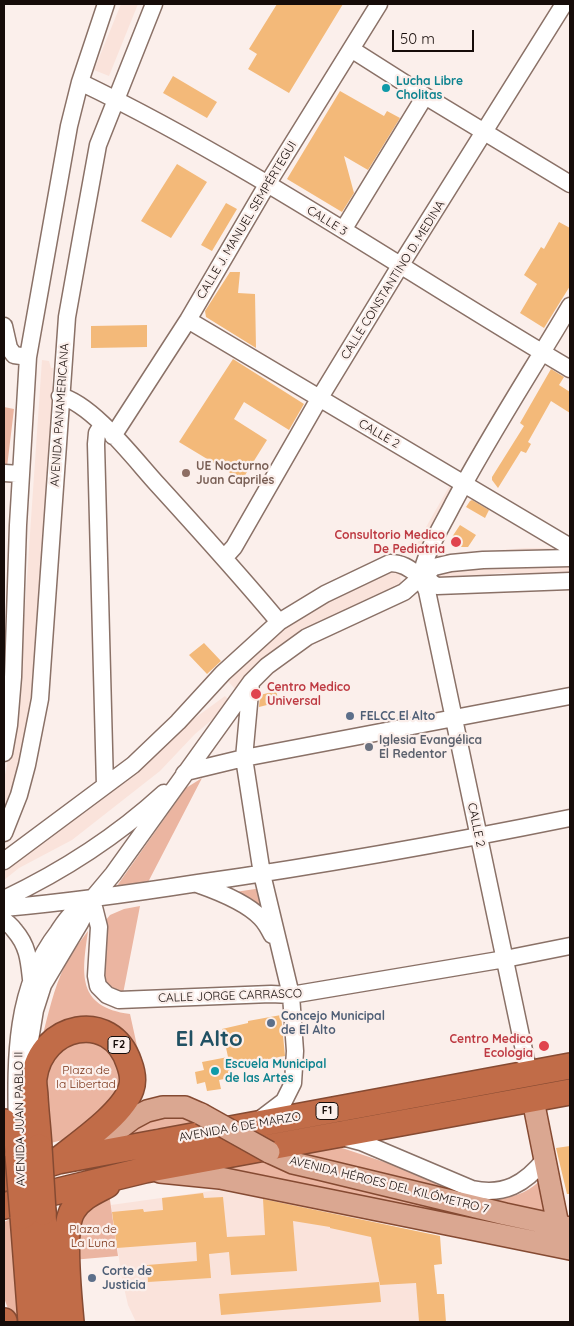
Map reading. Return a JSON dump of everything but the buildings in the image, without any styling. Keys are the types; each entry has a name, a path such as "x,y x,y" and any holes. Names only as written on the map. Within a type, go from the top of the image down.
{"highway":[{"name":"F2","path":"4,1178 27,1144 120,1108 132,1088 132,1072 127,1056 114,1039 100,1032 85,1029 73,1030 60,1035 50,1044 42,1055 34,1078"},
{"name":"AVENIDA 6 DE MARZO","path":"27,1144 84,1156 570,1066"},
{"name":"AVENIDA JUAN PABLO II","path":"31,1322 23,1211 27,1144 34,1078"},
{"name":"AVENIDA 6 DE MARZO","path":"132,1173 570,1092"},
{"name":"F1","path":"23,1211 38,1196 132,1173"},
{"path":"70,1322 67,1243 68,1223 72,1212 84,1197 132,1173"},
{"name":"AVENIDA JUAN PABLO II","path":"23,1211 49,1322"}],"main road":[{"path":"533,1100 545,1159 564,1226"},
{"name":"AVENIDA HÉROES DEL KILÓMETRO 7","path":"84,1156 132,1119 146,1111 163,1107 185,1107 269,1152 302,1165 505,1214 564,1226"},
{"name":"AVENIDA HÉROES DEL KILÓMETRO 7","path":"132,1173 220,1178 570,1249"}],"street":[{"path":"4,753 9,725 13,677 11,525 21,474 28,357 69,126 80,82 106,4"},
{"name":"AVENIDA PANAMERICANA","path":"4,833 28,765 40,699 67,317 82,233 98,145 154,4"},
{"name":"CALLE J. MANUEL SEMPÉRTEGUI","path":"105,786 96,444 98,433 108,430 188,320 268,183 379,4"},
{"name":"CALLE CONSTANTINO D. MEDINA","path":"224,558 234,547 400,266 564,4"},
{"path":"352,48 425,96 570,184"},
{"name":"CALLE 3","path":"80,82 116,99 268,183 400,266 570,368"},
{"path":"342,230 425,96"},
{"path":"424,577 423,564 428,551 464,484 570,306"},
{"name":"CALLE 2","path":"188,320 565,544 570,549"},
{"path":"4,326 9,348 14,355 28,357"},
{"path":"60,396 76,402 108,430 279,622"},
{"path":"4,473 21,474"},
{"path":"92,899 113,874 251,682 272,662 307,637 404,592 434,567 451,563 493,560 570,558"},
{"path":"4,861 134,765 223,674 279,622 325,594 390,563 404,565 437,586 570,581"},
{"name":"CALLE 2","path":"424,577 529,1074"},
{"path":"251,682 244,758 262,874 291,996 295,1050 293,1083 284,1100 267,1115 251,1125"},
{"path":"4,899 53,873 88,851 122,827 186,772 244,758 570,696"},
{"path":"4,908 92,899 262,874 570,818"},
{"path":"195,884 217,891 242,904 261,918 279,944"},
{"name":"AVENIDA JUAN PABLO II","path":"27,1144 17,1056 21,1017 31,981 51,940 72,914 92,899"},
{"name":"AVENIDA JUAN PABLO II","path":"34,1078 29,1046 35,1010 43,985 92,899"},
{"name":"CALLE JORGE CARRASCO","path":"92,899 99,927 96,976 98,986 107,995 119,1000 271,994 291,996 570,946"},
{"path":"4,921 22,939 29,958 31,981"},
{"path":"335,1136 361,1142 472,1189 484,1192 505,1191 524,1180 545,1159"}],"shaded area":[{"path":"121,4 138,4 109,76 94,70"},
{"path":"42,360 49,361 51,368 53,368 53,387 30,713 21,761 4,821 4,780 18,708"},
{"path":"450,485 458,489 421,554 413,550"},
{"path":"525,548 562,548 561,555 438,558 432,555 434,550 455,554"},
{"path":"570,562 570,574 502,573 435,580 433,569"},
{"path":"403,567 406,574 400,577 402,585 237,691 223,676 262,640 330,598"},
{"path":"225,696 232,703 195,734 160,771 72,840 19,868 4,880 4,868 184,726"},
{"path":"218,1190 333,1212 413,1231 419,1322 136,1322 128,1305 122,1279 111,1205"}],"green space":[{"path":"4,407 14,409 7,467 4,470"},
{"path":"202,778 145,888 114,890 186,788"},
{"path":"262,888 268,912 247,896 235,892"},
{"path":"140,906 122,999 103,987 102,925 110,915 124,909"},
{"path":"88,931 84,961 86,986 91,996 100,1004 112,1010 130,1014 139,1055 127,1039 114,1029 39,1050 57,983 73,951"},
{"name":"Plaza de la Libertad","path":"73,1036 109,1043 128,1077 82,1135 51,1143 45,1069"},
{"path":"174,1112 212,1126 184,1130 158,1128 124,1137 127,1128"},
{"path":"330,1144 493,1198 508,1197 522,1193 540,1181 545,1175 553,1217 277,1150"},
{"path":"259,1154 553,1237 180,1168"},
{"name":"Plaza de La Luna","path":"109,1193 118,1256 72,1260 77,1212"},
{"path":"12,1218 24,1322 13,1322 4,1298 4,1222"}],"place":[{"name":"Lucha Libre Cholitas","path":"386,88"},
{"name":"UE Nocturno Juan Capriles","path":"186,473"},
{"name":"Consultorio Medico De Pediatria","path":"456,542"},
{"name":"Centro Medico Universal","path":"256,694"},
{"name":"FELCC El Alto","path":"350,716"},
{"name":"Iglesia Evangélica El Redentor","path":"369,747"},
{"name":"Concejo Municipal de El Alto","path":"271,1023"},
{"name":"Centro Medico Ecologia","path":"544,1046"},
{"name":"Escuela Municipal de las Artes","path":"215,1071"},
{"name":"Corte de Justicia","path":"92,1278"}],"district":[{"name":"El Alto","path":"209,1039"}]}
